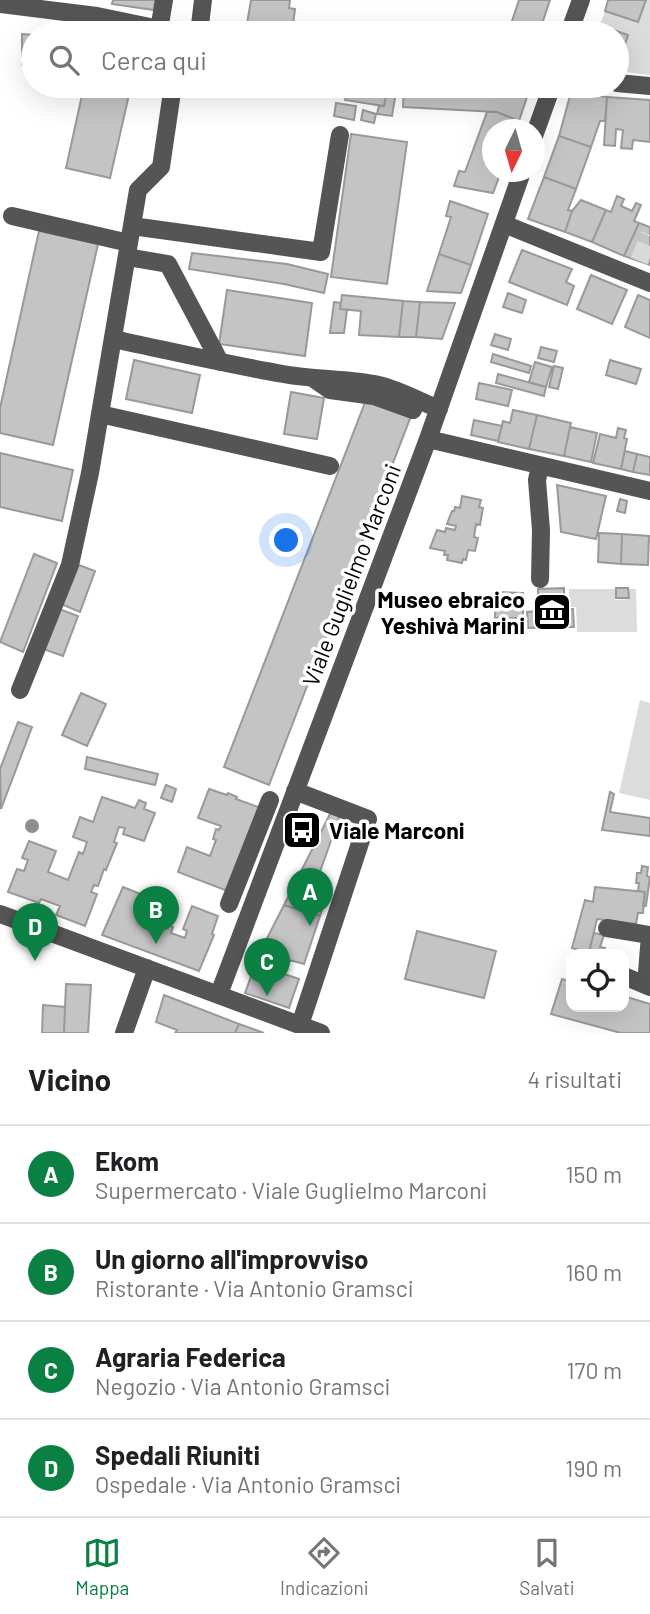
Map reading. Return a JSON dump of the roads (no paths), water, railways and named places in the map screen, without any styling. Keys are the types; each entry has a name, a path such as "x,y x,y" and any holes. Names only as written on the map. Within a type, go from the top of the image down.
{"street":[{"path":"160,21 164,0"},
{"path":"200,21 203,0"},
{"path":"573,21 581,0"},
{"path":"0,4 98,10 132,21"},
{"path":"629,84 650,86"},
{"path":"20,690 69,565 100,414 138,190 161,167 171,98"},
{"path":"540,119 548,98"},
{"path":"12,216 129,242 321,252 340,135"},
{"name":"Viale Guglielmo Marconi","path":"219,994 437,415 519,182"},
{"path":"504,224 641,273"},
{"path":"129,242 168,264 220,362"},
{"path":"113,339 314,379 330,390 374,396 437,415"},
{"path":"100,414 330,466"},
{"path":"428,439 516,469 551,463 631,493"},
{"path":"540,579 541,530 537,480 551,463"},
{"path":"251,912 227,903 267,799 293,797 368,819 300,1025"},
{"path":"0,914 321,1033"},
{"path":"607,928 650,934 648,986 629,978"},
{"path":"124,1033 147,968"}],"tunnel":[{"path":"639,261 650,235"}],"place":[{"name":"Museo ebraico Yeshivà Marini","path":"552,612"},
{"name":"Viale Marconi","path":"302,830"},
{"name":"Ekom","path":"310,926"},
{"name":"Un giorno all'improvviso","path":"156,944"},
{"name":"Spedali Riuniti","path":"35,961"},
{"name":"Agraria Federica","path":"267,996"}]}
